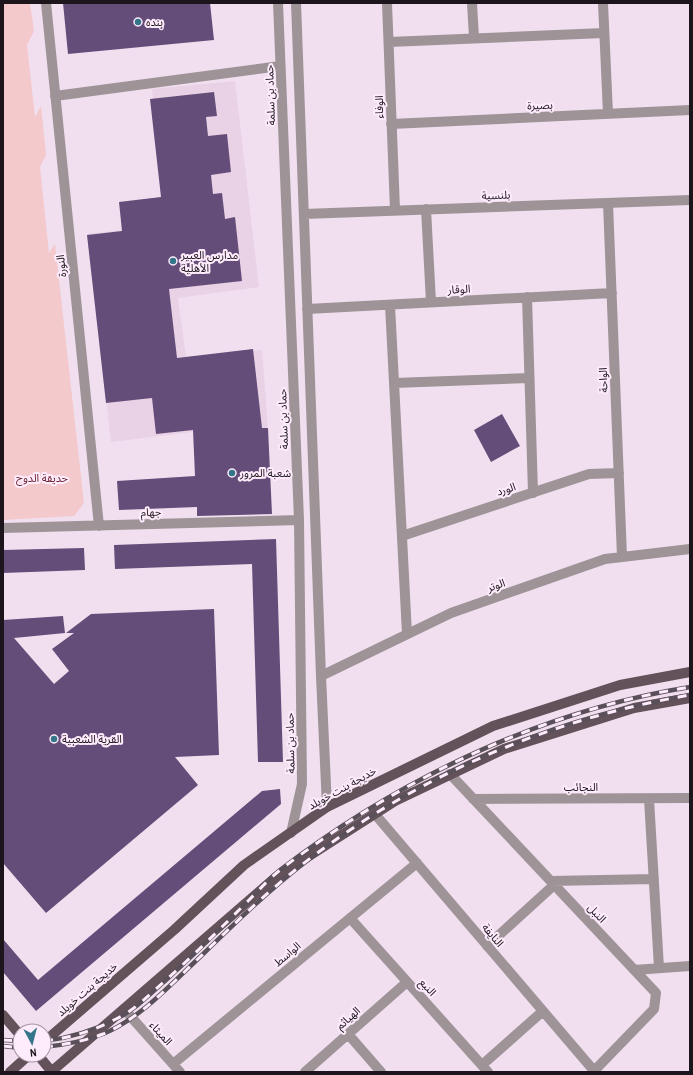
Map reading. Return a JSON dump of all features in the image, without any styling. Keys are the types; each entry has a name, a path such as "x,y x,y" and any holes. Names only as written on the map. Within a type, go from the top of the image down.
{"main road":[{"name":"خديجة بنت خويلد","path":"52,1035 174,930 244,865 327,807 493,726 620,685 690,672"},
{"path":"45,1063 52,1072 276,877 394,801 504,749 634,708 690,698"},
{"path":"3,1015 12,1026"},
{"path":"10,1072 20,1063"}],"street":[{"name":"النورة","path":"46,3 99,526"},
{"name":"حماد بن سلمة","path":"278,3 299,520 302,784 291,833"},
{"path":"296,3 327,807"},
{"name":"الوفاء","path":"388,3 395,210"},
{"path":"472,3 474,38"},
{"path":"603,3 608,114"},
{"path":"389,42 604,33"},
{"path":"55,96 280,66"},
{"name":"بصيرة","path":"391,124 690,110"},
{"name":"بلنسية","path":"304,214 690,200"},
{"name":"الواحة","path":"608,203 622,557"},
{"path":"426,209 431,302"},
{"name":"الوقار","path":"307,309 612,293"},
{"path":"527,297 533,493"},
{"path":"390,304 407,634"},
{"path":"394,383 529,378"},
{"name":"الورد","path":"402,536 590,474 619,473"},
{"name":"جهام","path":"3,528 299,520"},
{"name":"الوتر","path":"321,676 451,613 605,560 690,549"},
{"name":"النبل","path":"450,774 656,993 654,1009 594,1072"},
{"name":"النجائب","path":"473,799 690,798"},
{"path":"649,799 659,968"},
{"name":"النايفة","path":"374,813 594,1072"},
{"name":"الواسط","path":"176,1068 350,918 417,863"},
{"path":"487,946 552,883 654,879"},
{"name":"النبع","path":"350,918 485,1069"},
{"path":"634,970 690,966"},
{"name":"الهياثم","path":"305,1072 407,982"},
{"name":"الميثاء","path":"124,1010 176,1068"},
{"path":"485,1069 543,1011"},
{"path":"348,1034 381,1072"}],"shaded area":[{"name":"مدارس العبير الأهلية","path":"235,81 259,287 178,298 186,357 262,350 268,428 193,432 111,442 87,234 124,230 120,202 163,197 152,89"}],"green space":[{"name":"حديقة الدوح","path":"3,3 30,3 34,31 27,45 35,117 41,106 46,155 40,167 49,253 55,244 84,503 74,516 3,520"}],"building":[{"name":"بنده","path":"63,3 210,3 214,40 68,54"},
{"name":"مدارس العبير الأهلية","path":"214,92 217,116 206,117 208,136 227,134 231,172 211,175 213,194 222,193 225,219 235,217 242,281 169,289 177,358 253,349 262,428 268,428 272,514 197,516 197,507 119,510 117,481 195,476 193,430 156,434 152,398 106,403 87,235 122,231 119,202 161,197 150,99"},
{"path":"502,414 520,446 491,462 474,430"},
{"path":"276,539 283,762 258,762 252,564 115,569 114,545"},
{"path":"84,548 85,570 3,573 3,550"},
{"path":"214,609 219,755 175,757 198,785 46,913 3,863 3,620 63,616 65,633 14,638 54,684 69,671 52,649 74,633 66,633 91,614"},
{"path":"280,789 281,804 36,1011 3,972 3,939 38,980 262,791"}],"railway":[{"path":"52,1040 72,1036 90,1030 130,1011 187,961 280,870 373,806 423,778 474,753 526,731 580,713 634,698 690,687"},
{"path":"52,1046 103,1034 130,1019 154,1000 254,905 297,868 355,827 399,799 492,753 540,734 589,718 639,705 690,695"},
{"path":"3,1040 12,1041"},
{"path":"3,1046 12,1047"}],"place":[{"name":"بنده","path":"138,22"},
{"name":"مدارس العبير الأهلية","path":"173,261"},
{"name":"شعبة المرور","path":"232,473"},
{"name":"القرية الشعبية","path":"54,739"}]}
